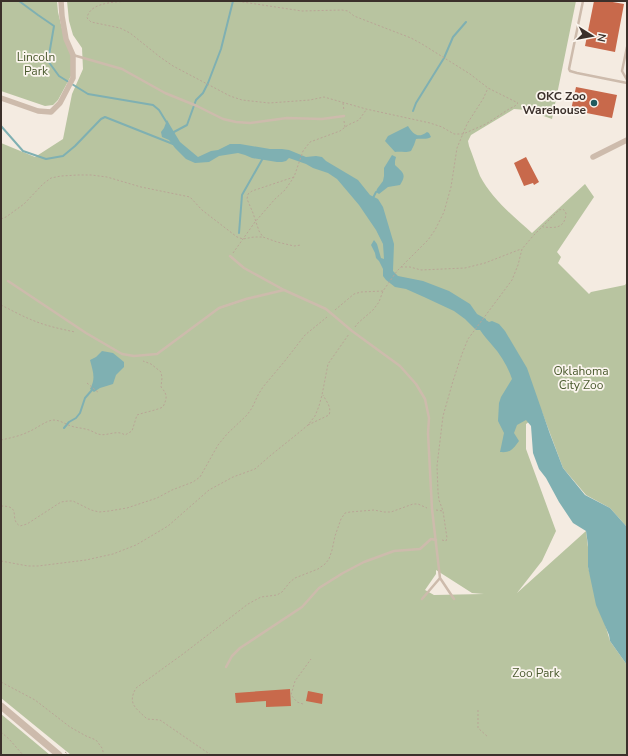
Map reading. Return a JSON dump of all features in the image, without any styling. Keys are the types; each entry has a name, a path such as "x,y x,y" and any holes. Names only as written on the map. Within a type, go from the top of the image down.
{"street":[{"path":"1,98 38,111 51,112 60,103 73,78 73,55 66,39 61,1"},
{"path":"593,157 627,140"},
{"path":"1,706 60,755"}],"lane":[{"path":"583,1 570,62 570,71 627,83"},
{"path":"627,47 622,71 627,80"},
{"path":"73,55 122,69 165,93 197,106 223,120 250,123 287,118 322,118 344,116"},
{"path":"230,256 244,268 284,290 332,313 352,331 400,366 416,384 425,399 429,418 428,433 432,509 440,578 454,598"},
{"path":"8,281 86,333 122,354 134,356 157,354 219,308 246,299 284,290"},
{"path":"226,667 232,656 240,648 302,607 319,588 342,574 364,562 394,551 420,550 432,539 436,540"},
{"path":"422,599 440,578"}],"path":[{"path":"137,1 103,3 91,9 87,18 91,22 125,30 173,66 230,96 242,100 269,103 310,100 324,97 366,109 430,123 454,134 463,134 486,124 516,106 518,103 488,88 470,74 411,38 354,16 348,11 302,11 236,1"},
{"path":"1,561 28,566 38,566 86,560 113,554 136,545 168,526 209,490 233,477 255,469 308,425 315,416 319,406 328,364 358,323 373,310 379,302 383,291 397,271 428,240 444,212 451,187 457,148 467,124 483,100 488,88"},
{"path":"230,256 255,222 285,190 294,177 303,151 310,142 340,131 359,120 366,109"},
{"path":"1,219 24,204 43,184 51,178 90,175 107,177 190,197 208,215 243,240 254,237 263,237 294,246 301,245"},
{"path":"263,237 255,222 247,200 248,194 260,188 294,177"},
{"path":"401,267 421,270 465,268 485,263 522,249 559,210 563,209 566,213 566,217 562,225 558,227 543,227"},
{"path":"436,540 446,541 447,538 444,511 439,500 437,466 443,416 453,381 468,339 512,280 522,249"},
{"path":"1,506 8,506 12,508 16,524 20,526 26,524 61,502 73,501 91,510 99,512 109,511 127,508 157,498 172,490 193,482 200,477 218,445 247,415 263,387 305,335 354,294 361,292 383,291"},
{"path":"1,305 40,323 64,330 86,333"},
{"path":"1,440 26,433 53,420 102,435 112,432 121,432 125,435 132,431 137,415 162,406 166,398 165,391 161,387 161,372 151,364 134,356"},
{"path":"87,383 99,393"},
{"path":"308,425 329,414 329,406 322,395"},
{"path":"211,755 160,720 147,719 133,705 132,695 136,688 189,650 248,604 262,597 277,595 282,592 295,578 318,569 326,564 332,550 341,519 345,513 374,510 391,512 413,504 418,504 429,509 444,511"},
{"path":"302,704 297,702 291,695 295,681 311,659"},
{"path":"1,682 35,700 70,727 96,740 102,748 104,755"},
{"path":"478,710 478,728 488,737"},
{"path":"1,732 23,755"}],"green space":[{"name":"Lincoln Park","path":"1,1 57,1 64,37 71,54 72,74 58,100 53,105 45,106 1,91"},
{"path":"67,1 576,1 552,119 527,110 514,109 471,135 468,141 480,176 485,184 503,207 532,233 585,184 594,197 557,252 561,257 558,263 589,294 591,292 625,285 627,282 627,527 610,508 586,495 563,468 542,412 526,424 526,449 556,531 542,561 517,593 586,531 588,567 610,641 627,665 627,755 71,755 1,698 1,143 35,157 63,139 72,94 83,69 82,48 73,35 69,21","holes":["436,570 472,593 484,594 434,595 425,590 436,574"]},
{"path":"1,714 50,755 1,755"}],"water":[{"path":"167,120 180,142 198,157 230,144 240,144 270,149 289,150 306,157 322,157 326,161 358,180 370,195 378,199 383,207 394,244 393,271 398,276 423,281 449,291 470,304 477,314 489,322 492,321 499,324 505,331 527,368 563,468 585,495 610,508 627,527 627,665 610,641 609,635 596,605 588,567 588,545 586,531 573,523 539,469 533,453 531,426 526,420 517,425 514,433 519,441 515,446 509,451 500,452 504,433 498,421 499,403 512,379 501,357 480,330 476,330 454,311 406,289 395,287 386,280 383,276 383,269 376,258 371,245 374,240 377,244 381,258 384,259 383,244 376,230 359,205 337,179 328,173 289,158 286,161 277,162 252,158 238,153 219,156 209,162 195,163 186,159 169,140 162,137 161,132"},
{"path":"408,126 416,135 421,135 427,132 431,137 416,139 411,151 395,152 385,141 388,136"},
{"path":"392,155 396,157 395,165 404,176 400,185 388,187 379,194 376,192 383,181 384,168"},
{"path":"102,351 113,353 124,362 124,367 116,375 113,384 100,388 94,392 90,389 92,385 93,372 90,360"}],"building":[{"path":"594,1 607,1 624,4 615,52 585,46"},
{"name":"OKC Zoo Warehouse","path":"576,87 617,95 612,118 571,110"},
{"path":"526,157 539,182 534,185 533,183 524,186 514,163"},
{"path":"290,689 291,706 266,707 266,701 236,703 235,693"},
{"path":"308,691 323,694 322,704 306,701"}],"waterway":[{"path":"19,1 54,26 48,61 59,76 88,94 153,105 159,110 167,123"},
{"path":"172,133 187,125 196,100 203,93 208,83 221,49 233,1"},
{"path":"413,111 416,103 444,58 453,37 466,22"},
{"path":"1,126 23,151 46,159 63,156 75,146 101,119 105,117 173,144"},
{"path":"239,233 242,195 263,158"},
{"path":"373,198 376,192"},
{"path":"64,428 80,413 85,398 92,390"}],"place":[{"name":"OKC Zoo Warehouse","path":"594,103"}],"park label":[{"name":"Oklahoma City Zoo","path":"581,378"},
{"name":"Zoo Park","path":"536,673"}]}
